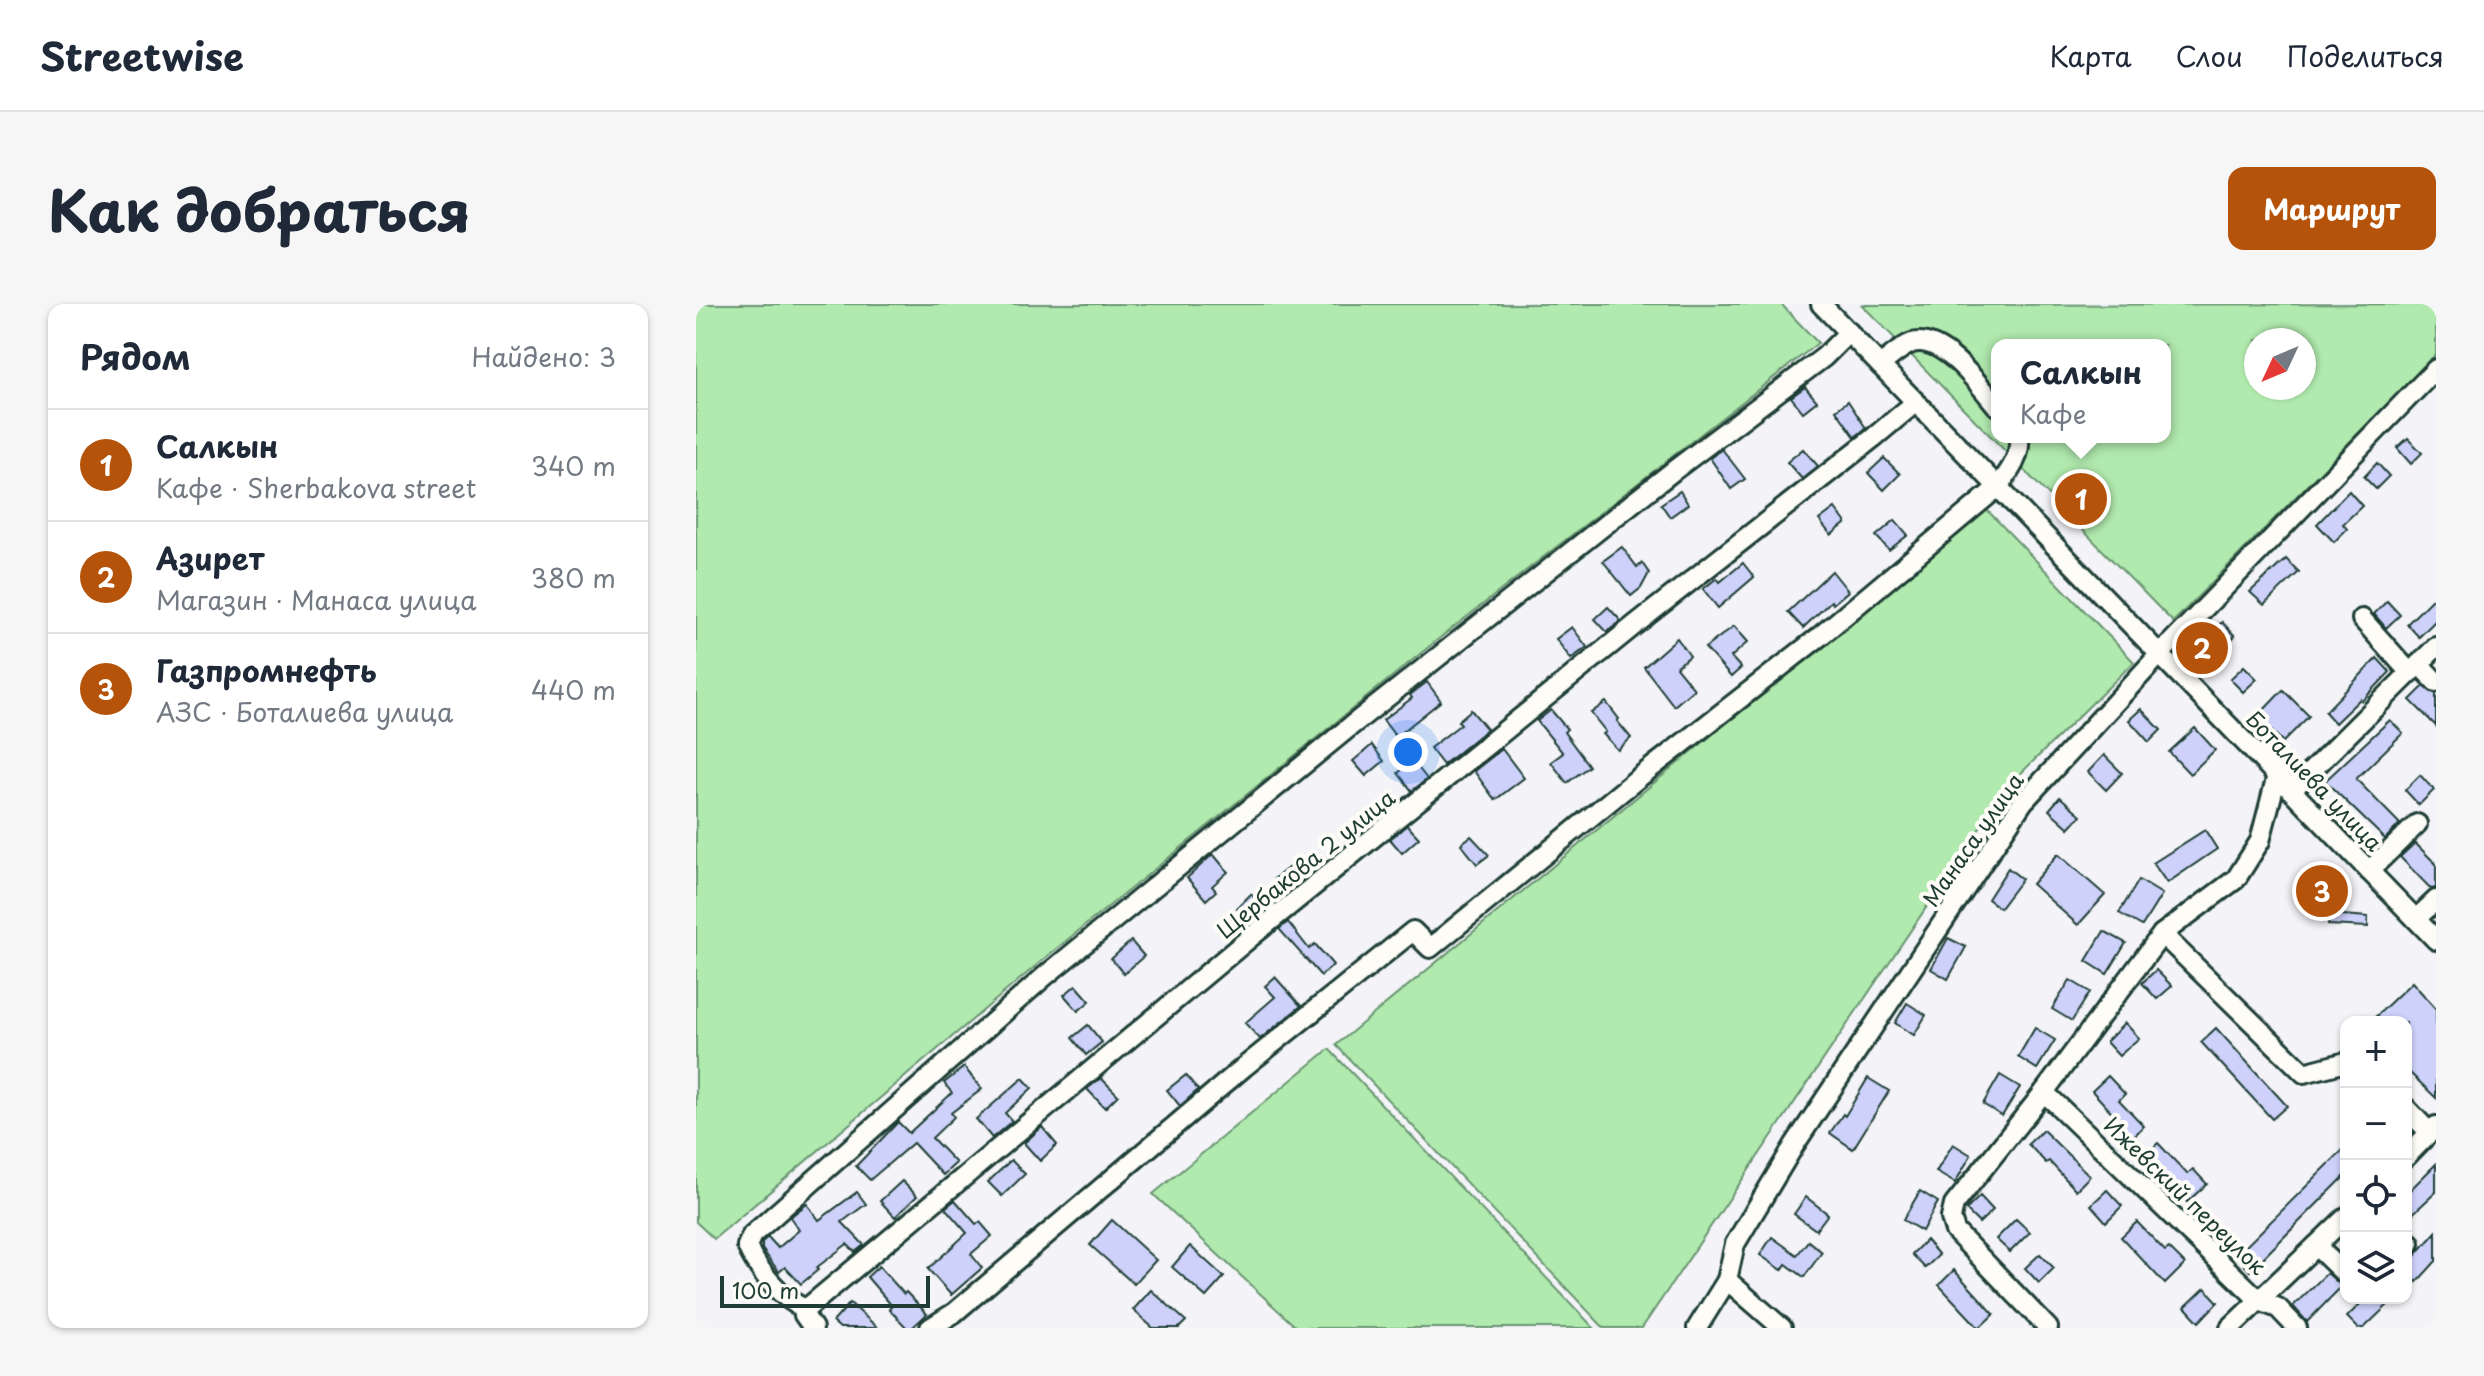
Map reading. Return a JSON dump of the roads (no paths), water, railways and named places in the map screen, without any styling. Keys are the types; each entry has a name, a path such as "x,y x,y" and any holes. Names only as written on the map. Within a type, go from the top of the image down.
{"street":[{"name":"Боталиева улица","path":"1821,304 2436,940"},
{"path":"813,1328 804,1315 806,1309 796,1305 780,1291 752,1257 747,1246 752,1235 1045,976 1352,725 1673,471 1824,357 1849,332"},
{"path":"1880,365 1914,343 1933,344 1969,373 1991,399"},
{"name":"Манаса улица","path":"1697,1328 1727,1280 1735,1244 1795,1144 2023,802 2160,654 2436,369"},
{"name":"Щербакова 2 улица","path":"806,1309 1264,926 1916,402"},
{"path":"930,1328 954,1313 1244,1067 1413,931 1430,948 1637,779 1819,637 1998,487 2012,468 2019,443"},
{"path":"2362,619 2415,669 2436,682"},
{"path":"2292,790 2436,647"},
{"path":"2048,1328 1955,1231 1951,1218 1954,1205 2044,1092 2162,934 2236,879 2260,841 2277,775"},
{"path":"2369,871 2417,824"},
{"path":"2416,919 2436,900"},
{"path":"2162,934 2304,1073 2340,1064"},
{"name":"Ижевский переулок","path":"2044,1092 2260,1301 2278,1308 2297,1328"},
{"path":"2412,1113 2433,1130 2412,1151"},
{"path":"2230,1328 2340,1223"},
{"path":"2316,1246 2340,1269"},
{"path":"1727,1280 1782,1328"}],"place":[{"name":"Салкын","path":"2081,499"},
{"name":"Азирет","path":"2202,648"},
{"name":"Газпромнефть","path":"2322,891"}]}
